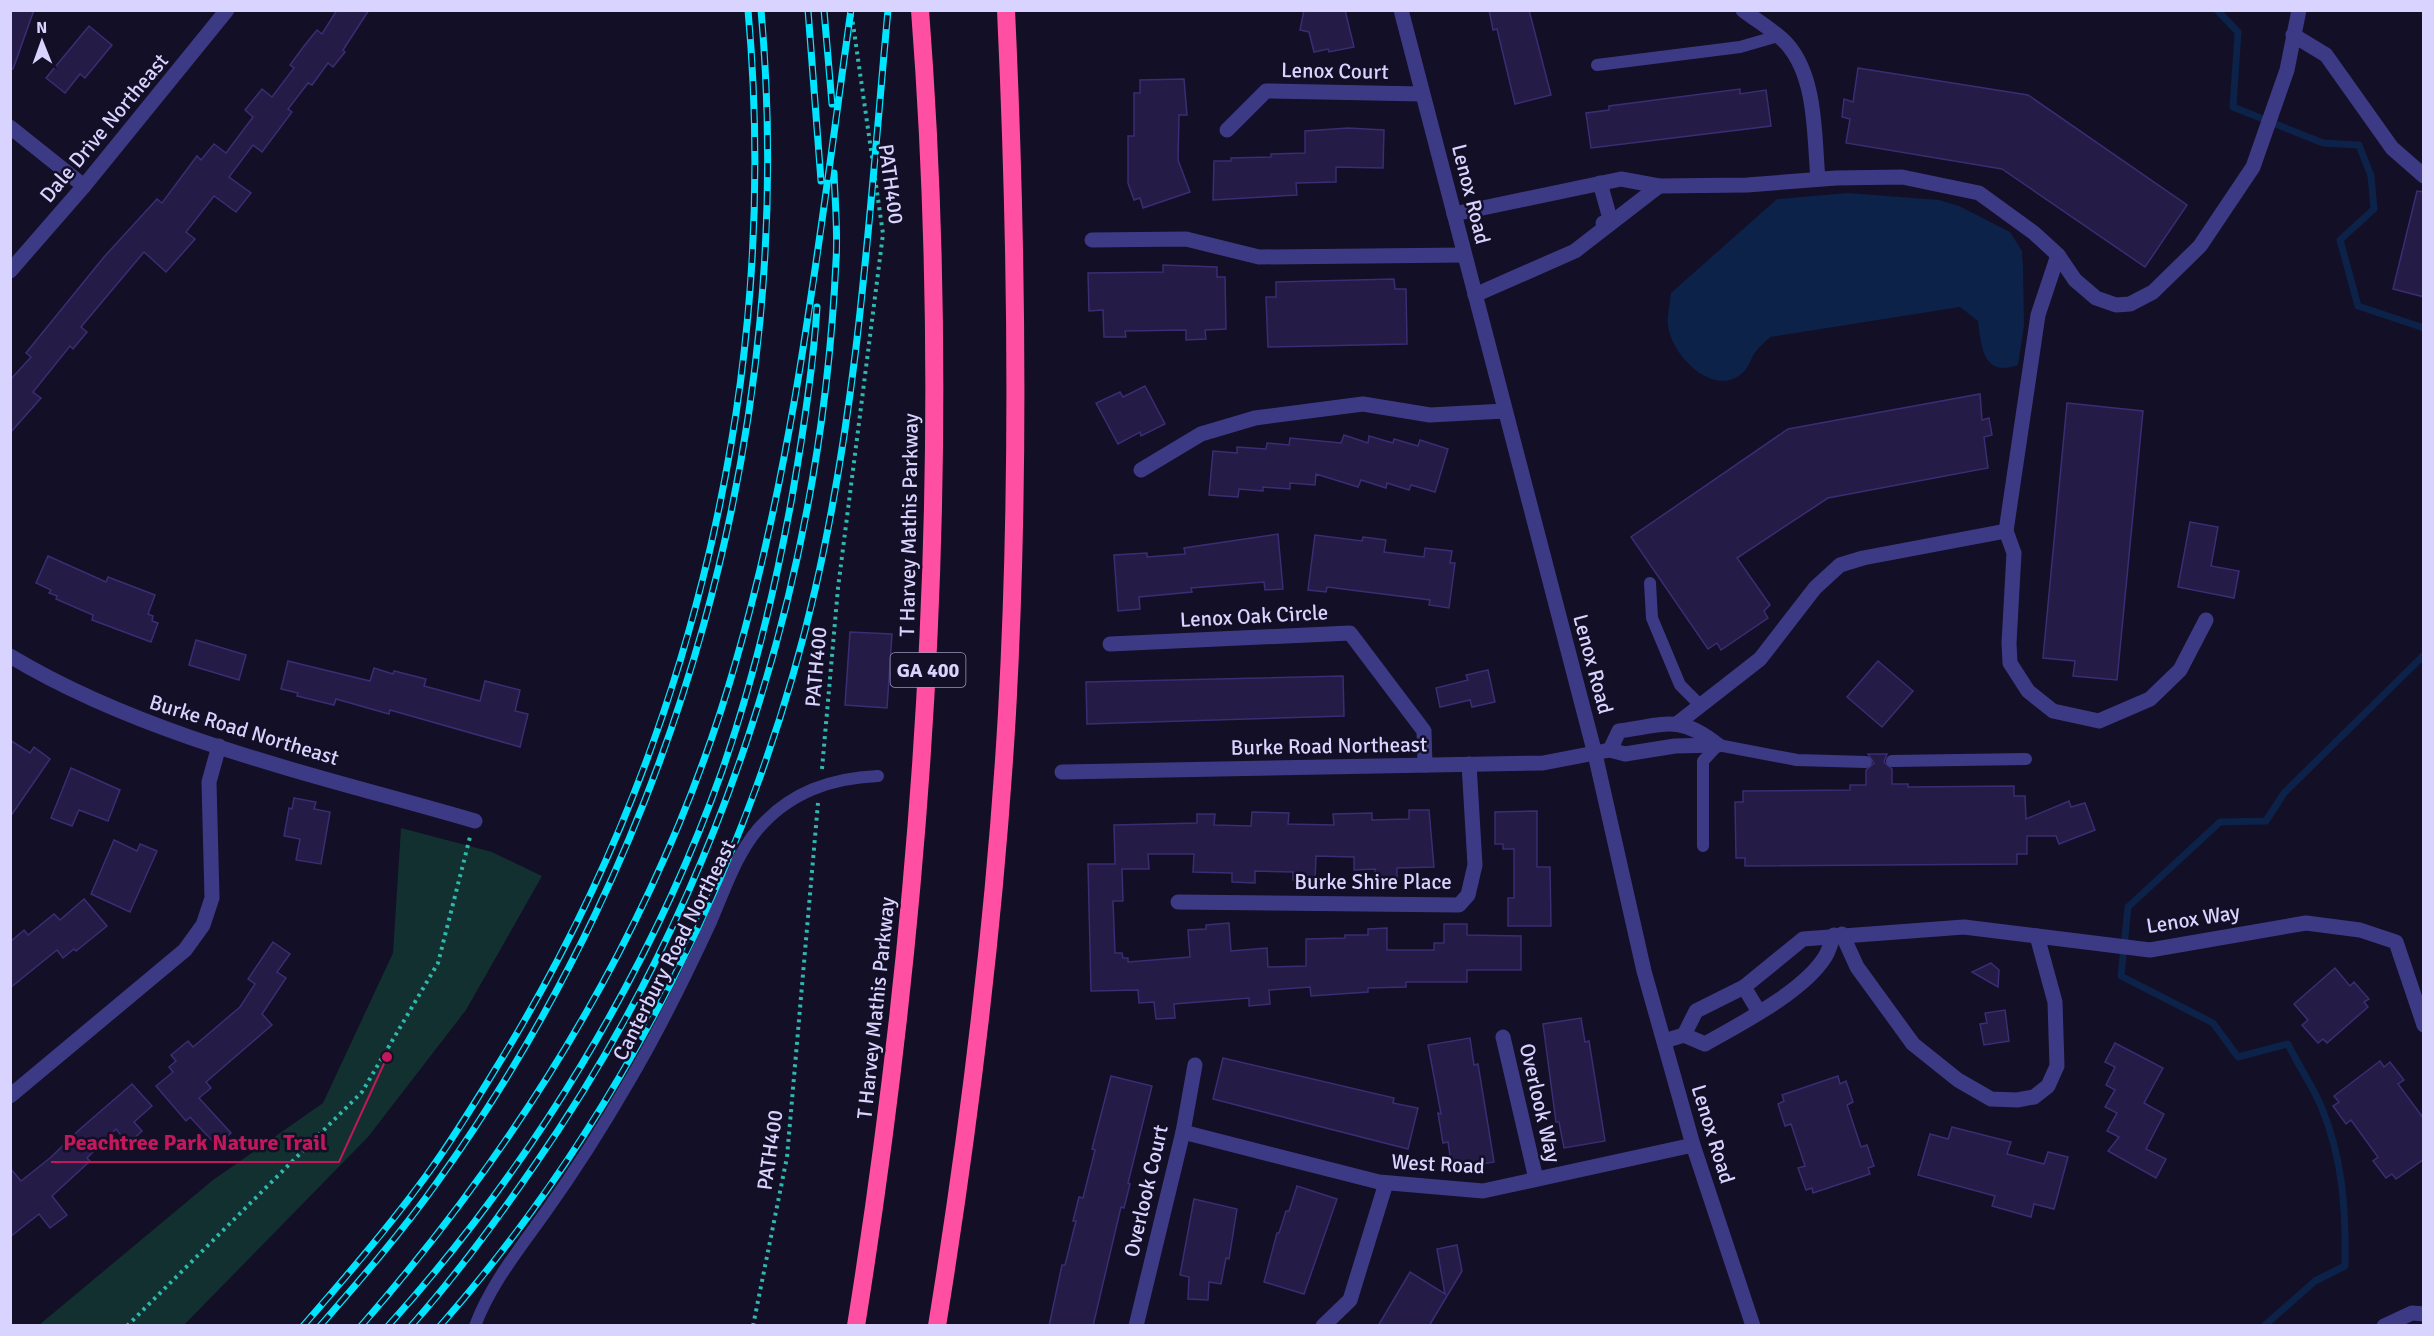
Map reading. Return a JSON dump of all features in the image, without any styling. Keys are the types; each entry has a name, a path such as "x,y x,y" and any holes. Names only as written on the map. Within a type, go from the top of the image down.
{"highway":[{"name":"T Harvey Mathis Parkway","path":"856,1326 900,1017 918,820 929,643 935,345 927,110 920,10"},
{"path":"937,1326 974,1082 997,848 1006,714 1016,467 1016,344 1006,10"}],"street":[{"name":"Dale Drive Northeast","path":"10,271 84,186 227,10"},
{"name":"Lenox Road","path":"1401,10 1505,411 1603,752 1644,970 1693,1145 1753,1326"},
{"path":"1743,10 1779,36 1790,47 1804,76 1810,99 1818,179"},
{"path":"1454,214 1621,178 1659,186 1746,185 1818,179 1902,177 1979,193 2034,233 2058,255 2075,280 2096,298 2116,304 2130,304 2152,292 2200,246 2253,167 2287,70 2299,10"},
{"path":"2293,35 2326,55 2392,148 2424,176"},
{"name":"Lenox Court","path":"1227,130 1266,91 1422,94"},
{"path":"10,127 84,186"},
{"path":"1600,183 1611,222"},
{"path":"1475,295 1575,252 1578,241 1596,225 1611,222 1659,186"},
{"path":"1092,240 1186,239 1259,257 1464,255"},
{"path":"2058,255 2038,315 2006,531 2013,553 2010,663 2028,691 2053,711 2100,721 2150,699 2180,670 2206,620"},
{"path":"1142,470 1201,434 1255,418 1363,404 1430,415 1505,411"},
{"path":"1678,723 1760,659 1815,588 1840,565 1863,558 2006,531"},
{"name":"Lenox Oak Circle","path":"1110,644 1350,633 1424,731 1425,765"},
{"name":"Burke Road Northeast","path":"10,656 39,673 139,720 219,746 475,821"},
{"path":"1603,752 1619,731 1678,723 1699,729 1718,745"},
{"path":"1654,726 1659,749"},
{"name":"Burke Road Northeast","path":"1062,772 1543,763 1603,752 1625,754 1718,745"},
{"path":"10,1096 185,950 203,925 212,898 213,880 209,782 219,746"},
{"name":"Burke Shire Place","path":"1178,902 1459,905 1468,895 1475,866 1469,764"},
{"name":"Lenox Way","path":"1684,1035 1696,1011 1744,987 1803,939 1964,927 2150,950 2306,923 2360,930 2396,942 2424,1025"},
{"path":"1664,1041 1684,1035 1705,1044 1759,1012 1794,988 1825,958 1838,935 1857,967 1913,1044 1958,1080 1991,1099 2017,1100 2034,1097 2048,1086 2057,1066 2055,1002 2037,936"},
{"path":"1744,987 1759,1012"},
{"name":"Overlook Way","path":"1503,1037 1536,1179"},
{"name":"Overlook Court","path":"1136,1326 1183,1132 1195,1065"},
{"name":"West Road","path":"1183,1132 1386,1183 1483,1191 1693,1145"},
{"path":"1323,1326 1350,1300 1386,1183"},
{"path":"2384,1326 2412,1313 2424,1314"}],"lane":[{"path":"1597,65 1740,47 1779,36"},
{"path":"1650,583 1652,618 1680,686 1700,705"},
{"path":"1703,846 1703,761 1718,745 1797,760 1866,762"},
{"path":"1892,761 2026,759"},
{"name":"Canterbury Road Northeast","path":"475,1326 484,1300 572,1175 631,1079 680,990 742,854 757,830 785,803 820,785 850,778 878,776"}],"path":[{"name":"PATH400","path":"753,1326 787,1157 838,588 883,234 850,10"},
{"path":"127,1326 362,1092 438,963 475,821"}],"green space":[{"path":"401,828 492,852 542,876 466,1010 368,1137 184,1325 39,1325 213,1180 323,1103 393,953"}],"water":[{"path":"1848,193 1939,200 1959,206 2010,232 2022,251 2023,267 2024,326 2018,365 2006,368 1997,367 1991,363 1983,349 1978,321 1960,307 1770,337 1756,352 1742,373 1724,381 1702,374 1682,357 1670,335 1668,325 1671,293 1777,199"}],"building":[{"path":"10,10 34,10 13,69 10,68"},
{"path":"337,10 369,10 343,50 345,52 333,67 328,63 312,85 308,83 288,109 292,112 262,152 253,145 229,177 251,193 236,212 214,196 186,232 195,239 166,272 144,252 81,327 87,332 73,349 70,346 33,392 41,398 10,433 10,380 31,357 26,353 104,257 157,199 162,203 197,156 201,160 214,144 226,153 253,117 245,110 262,89 272,97 294,68 290,65 304,46 317,30 322,34"},
{"path":"1304,10 1345,10 1354,47 1329,52 1328,49 1314,52 1309,32 1300,30"},
{"path":"1489,10 1529,10 1551,95 1515,104 1497,29 1493,30"},
{"path":"89,26 112,45 85,78 80,74 65,93 46,78"},
{"path":"1858,68 2028,95 2187,205 2145,267 2002,169 1846,143 1850,119 1842,117 1844,99 1853,102"},
{"path":"1184,79 1187,115 1179,115 1178,160 1190,192 1143,208 1140,198 1134,200 1128,183 1128,136 1134,136 1134,93 1140,93 1140,80"},
{"path":"1740,89 1740,94 1766,90 1771,126 1591,148 1586,113 1609,110 1609,106"},
{"path":"1348,128 1384,130 1383,168 1336,167 1336,182 1296,183 1297,195 1213,200 1214,161 1231,161 1231,158 1271,157 1271,154 1305,153 1305,131"},
{"path":"2417,191 2424,192 2424,297 2393,289"},
{"path":"1163,265 1217,267 1217,277 1225,277 1226,329 1205,330 1206,339 1186,340 1186,330 1125,331 1126,337 1104,337 1103,310 1089,311 1088,273 1163,272"},
{"path":"1394,279 1395,289 1406,289 1407,344 1268,347 1266,297 1276,297 1276,282"},
{"path":"1145,386 1165,424 1141,436 1140,432 1118,444 1096,403 1120,392 1123,397"},
{"path":"1980,394 1982,420 1989,418 1992,435 1984,437 1988,468 1828,498 1737,558 1770,605 1764,611 1768,618 1721,650 1717,643 1708,649 1631,537 1788,429"},
{"path":"2067,403 2143,411 2117,680 2073,676 2075,661 2043,658"},
{"path":"1344,435 1368,443 1369,436 1393,443 1394,439 1418,446 1420,440 1448,449 1435,492 1411,485 1409,490 1387,483 1386,488 1361,480 1358,487 1316,474 1315,485 1290,483 1290,489 1263,487 1263,491 1239,489 1238,497 1209,495 1213,451 1237,453 1237,447 1266,449 1267,443 1289,445 1290,438 1341,443"},
{"path":"2190,522 2218,527 2211,566 2239,571 2234,598 2178,587"},
{"path":"1278,534 1283,589 1265,590 1264,582 1191,588 1192,592 1139,597 1140,609 1118,611 1114,555 1147,553 1147,557 1185,554 1184,548"},
{"path":"1315,535 1362,541 1363,537 1386,540 1384,552 1424,557 1425,548 1452,551 1450,563 1455,563 1449,608 1429,605 1430,600 1327,587 1326,592 1308,590"},
{"path":"48,556 106,582 108,577 155,595 148,614 153,616 152,621 158,623 151,642 92,620 93,615 56,599 57,596 49,593 51,590 36,583"},
{"path":"850,632 892,634 887,708 845,705"},
{"path":"196,640 246,655 239,680 189,665"},
{"path":"288,661 370,681 374,668 393,674 394,671 426,679 424,686 480,701 485,681 520,690 515,711 528,714 520,747 390,710 389,714 336,699 334,705 297,696 298,693 281,689"},
{"path":"1878,661 1913,691 1882,727 1847,697"},
{"path":"1488,670 1495,702 1472,707 1470,700 1440,707 1436,688 1468,680 1466,675"},
{"path":"1343,676 1344,716 1087,724 1086,682"},
{"path":"10,740 30,753 34,747 50,759 10,817"},
{"path":"1868,754 1887,754 1884,762 1892,769 1892,784 1908,784 1908,787 2014,786 2014,796 2025,796 2026,819 2069,801 2071,807 2085,803 2095,830 2059,844 2056,836 2027,836 2027,854 2017,854 2017,864 1745,866 1745,858 1736,858 1735,802 1743,802 1743,791 1850,790 1850,785 1866,785 1866,770 1874,763"},
{"path":"71,768 120,790 108,821 79,810 72,826 51,818"},
{"path":"294,798 316,802 314,809 330,812 321,864 296,860 300,839 284,836 289,808 292,809"},
{"path":"1409,810 1429,810 1434,867 1397,868 1397,878 1376,878 1375,869 1354,870 1354,857 1316,856 1315,881 1293,880 1293,872 1255,871 1255,883 1232,882 1232,873 1193,872 1194,854 1148,854 1149,869 1122,869 1123,901 1113,901 1115,953 1122,953 1123,958 1128,958 1128,962 1190,957 1188,930 1206,929 1206,925 1229,923 1231,951 1267,948 1268,967 1306,966 1306,939 1368,935 1368,929 1387,928 1387,950 1434,950 1434,943 1444,943 1444,924 1467,924 1467,935 1521,936 1521,970 1467,970 1467,982 1406,982 1406,987 1368,988 1368,992 1311,996 1310,987 1269,990 1270,1004 1249,1006 1249,998 1174,1004 1175,1018 1156,1019 1154,1002 1139,1003 1138,990 1091,991 1088,864 1115,864 1114,825 1197,823 1197,814 1215,814 1214,825 1251,826 1252,812 1289,813 1288,824 1334,825 1333,814 1372,813 1372,820 1409,819"},
{"path":"1537,811 1537,867 1550,867 1551,926 1508,926 1508,898 1514,898 1514,849 1503,849 1503,844 1495,844 1495,812"},
{"path":"114,840 137,851 140,844 157,851 130,912 91,894"},
{"path":"84,899 107,926 76,951 74,949 63,958 57,950 10,988 10,942 24,930 28,935 54,914 60,920"},
{"path":"273,942 290,954 277,972 286,978 262,1014 272,1025 206,1082 211,1088 199,1098 231,1133 217,1146 190,1117 186,1121 156,1086 173,1072 169,1067 176,1061 171,1055 188,1041 193,1047 240,1007 255,984 248,979"},
{"path":"1991,963 1999,970 1998,987 1972,972"},
{"path":"2335,968 2350,986 2354,982 2369,999 2364,1002 2368,1007 2327,1043 2323,1039 2318,1043 2302,1025 2308,1020 2294,1004"},
{"path":"2005,1010 2009,1041 1984,1045 1980,1024 1987,1023 1985,1013"},
{"path":"1581,1018 1585,1042 1589,1041 1605,1141 1564,1148 1559,1122 1556,1122 1543,1024"},
{"path":"1470,1038 1474,1065 1478,1064 1494,1162 1452,1169 1448,1142 1443,1143 1438,1113 1441,1114 1428,1045"},
{"path":"2115,1043 2163,1068 2144,1103 2164,1114 2146,1149 2166,1159 2156,1178 2108,1151 2119,1137 2107,1131 2117,1113 2105,1107 2115,1090 2106,1085 2115,1067 2105,1062"},
{"path":"1223,1058 1394,1098 1393,1103 1418,1108 1408,1149 1213,1099"},
{"path":"2380,1061 2384,1067 2390,1062 2404,1080 2398,1084 2424,1119 2424,1159 2396,1179 2392,1174 2386,1178 2373,1161 2378,1157 2351,1120 2346,1124 2333,1106 2339,1102 2334,1096"},
{"path":"1111,1076 1152,1086 1128,1183 1130,1184 1124,1208 1121,1207 1093,1326 1049,1326 1062,1265 1065,1265 1076,1221 1073,1221 1079,1197 1083,1198 1095,1150 1092,1149"},
{"path":"1838,1076 1840,1084 1846,1081 1853,1102 1847,1105 1861,1147 1867,1145 1874,1166 1868,1168 1870,1174 1813,1193 1812,1188 1806,1190 1798,1168 1805,1166 1791,1124 1785,1126 1778,1104 1784,1101 1782,1095"},
{"path":"132,1084 152,1106 134,1122 142,1131 128,1144 116,1129 87,1158 90,1161 52,1196 67,1215 50,1228 39,1214 10,1237 10,1168 21,1181"},
{"path":"1952,1127 2011,1142 2007,1154 2044,1164 2048,1152 2068,1157 2054,1209 2034,1204 2031,1217 1992,1206 1995,1196 1918,1175 1930,1134 1948,1139"},
{"path":"1297,1186 1337,1199 1304,1294 1264,1282 1277,1233 1279,1233 1286,1211 1289,1211"},
{"path":"1194,1199 1237,1209 1229,1259 1226,1258 1221,1284 1209,1282 1208,1300 1188,1299 1189,1277 1180,1275"},
{"path":"1457,1245 1462,1271 1429,1326 1378,1326 1410,1272 1445,1294 1437,1249"}],"waterway":[{"path":"2217,10 2238,32 2233,107 2323,143 2359,145 2371,176 2374,209 2340,240 2358,306 2424,328"},
{"path":"2264,1326 2315,1281 2345,1266 2342,1184 2328,1126 2317,1098 2288,1044 2238,1057 2213,1023 2121,976 2128,907 2220,822 2266,821 2284,793 2424,655"}],"railway":[{"path":"303,1326 426,1176 504,1055 570,936 626,812 673,684 709,552 735,419 750,283 755,147 748,10"},
{"path":"320,1326 381,1255 424,1200 523,1051 595,914 656,772 704,624 739,474 760,320 768,165 761,10"},
{"path":"808,10 821,181"},
{"path":"824,10 832,104"},
{"path":"361,1326 423,1252 481,1176 535,1096 585,1014 631,930 671,842 706,753 736,661 757,581 791,420 805,338 851,10"},
{"path":"440,1326 505,1247 566,1162 622,1073 672,980 717,885 756,788 789,689 815,590 830,518 853,374 869,229 888,10"},
{"path":"411,1326 460,1268 505,1207 599,1064 657,958 707,848 749,735 783,619 808,501 826,382 836,261 834,173"},
{"path":"388,1326 490,1201 582,1065 623,993 660,920 693,846 733,737 771,601 800,450 817,307"}],"place":[{"name":"Peachtree Park Nature Trail","path":"387,1057"}]}
